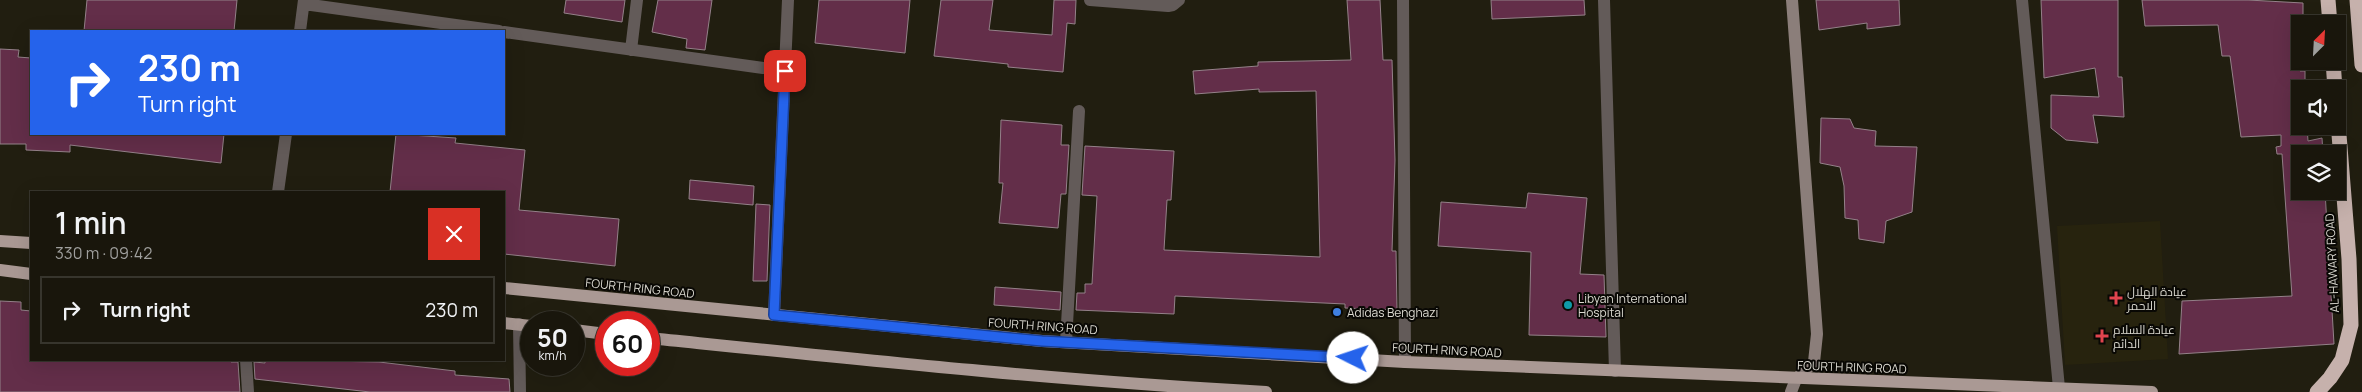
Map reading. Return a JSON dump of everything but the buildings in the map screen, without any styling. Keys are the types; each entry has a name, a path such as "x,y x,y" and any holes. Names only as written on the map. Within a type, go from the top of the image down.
{"highway":[{"path":"2328,0 2329,15"},
{"path":"2357,0 2362,65"},
{"name":"AL-HAWARY ROAD","path":"2317,392 2336,369 2349,338 2351,325 2349,260 2339,135"},
{"path":"2349,260 2362,268"}],"main road":[{"path":"1791,392 1796,378 1814,362 1817,334 1792,0"},
{"path":"0,241 30,244"},
{"path":"0,270 30,274"},
{"name":"FOURTH RING ROAD","path":"505,288 1066,342 1405,362 2152,392"},
{"path":"505,323 520,325"},
{"path":"660,339 918,366 1134,385 1266,392"}],"street":[{"path":"631,50 637,0"},
{"path":"774,315 788,0"},
{"path":"1090,0 1168,6 1179,0"},
{"path":"1403,0 1405,362"},
{"path":"1604,0 1614,371"},
{"path":"2022,0 2060,388"},
{"path":"300,30 304,2 492,30"},
{"path":"505,32 785,71"},
{"path":"1066,342 1079,111"},
{"path":"278,191 286,135"},
{"path":"246,361 248,392"},
{"path":"520,392 521,376"}],"shaded area":[{"path":"2160,221 2168,359 2065,365 2057,226"}],"place":[{"name":"عيادة الهلال الاحمر","path":"2116,298"},
{"name":"Libyan International Hospital","path":"1568,305"},
{"name":"Adidas Benghazi","path":"1337,312"},
{"name":"عيادة السلام الدائم","path":"2102,336"}],"route":[{"path":"785,71 774,315 1042,341 1353,358"}]}
